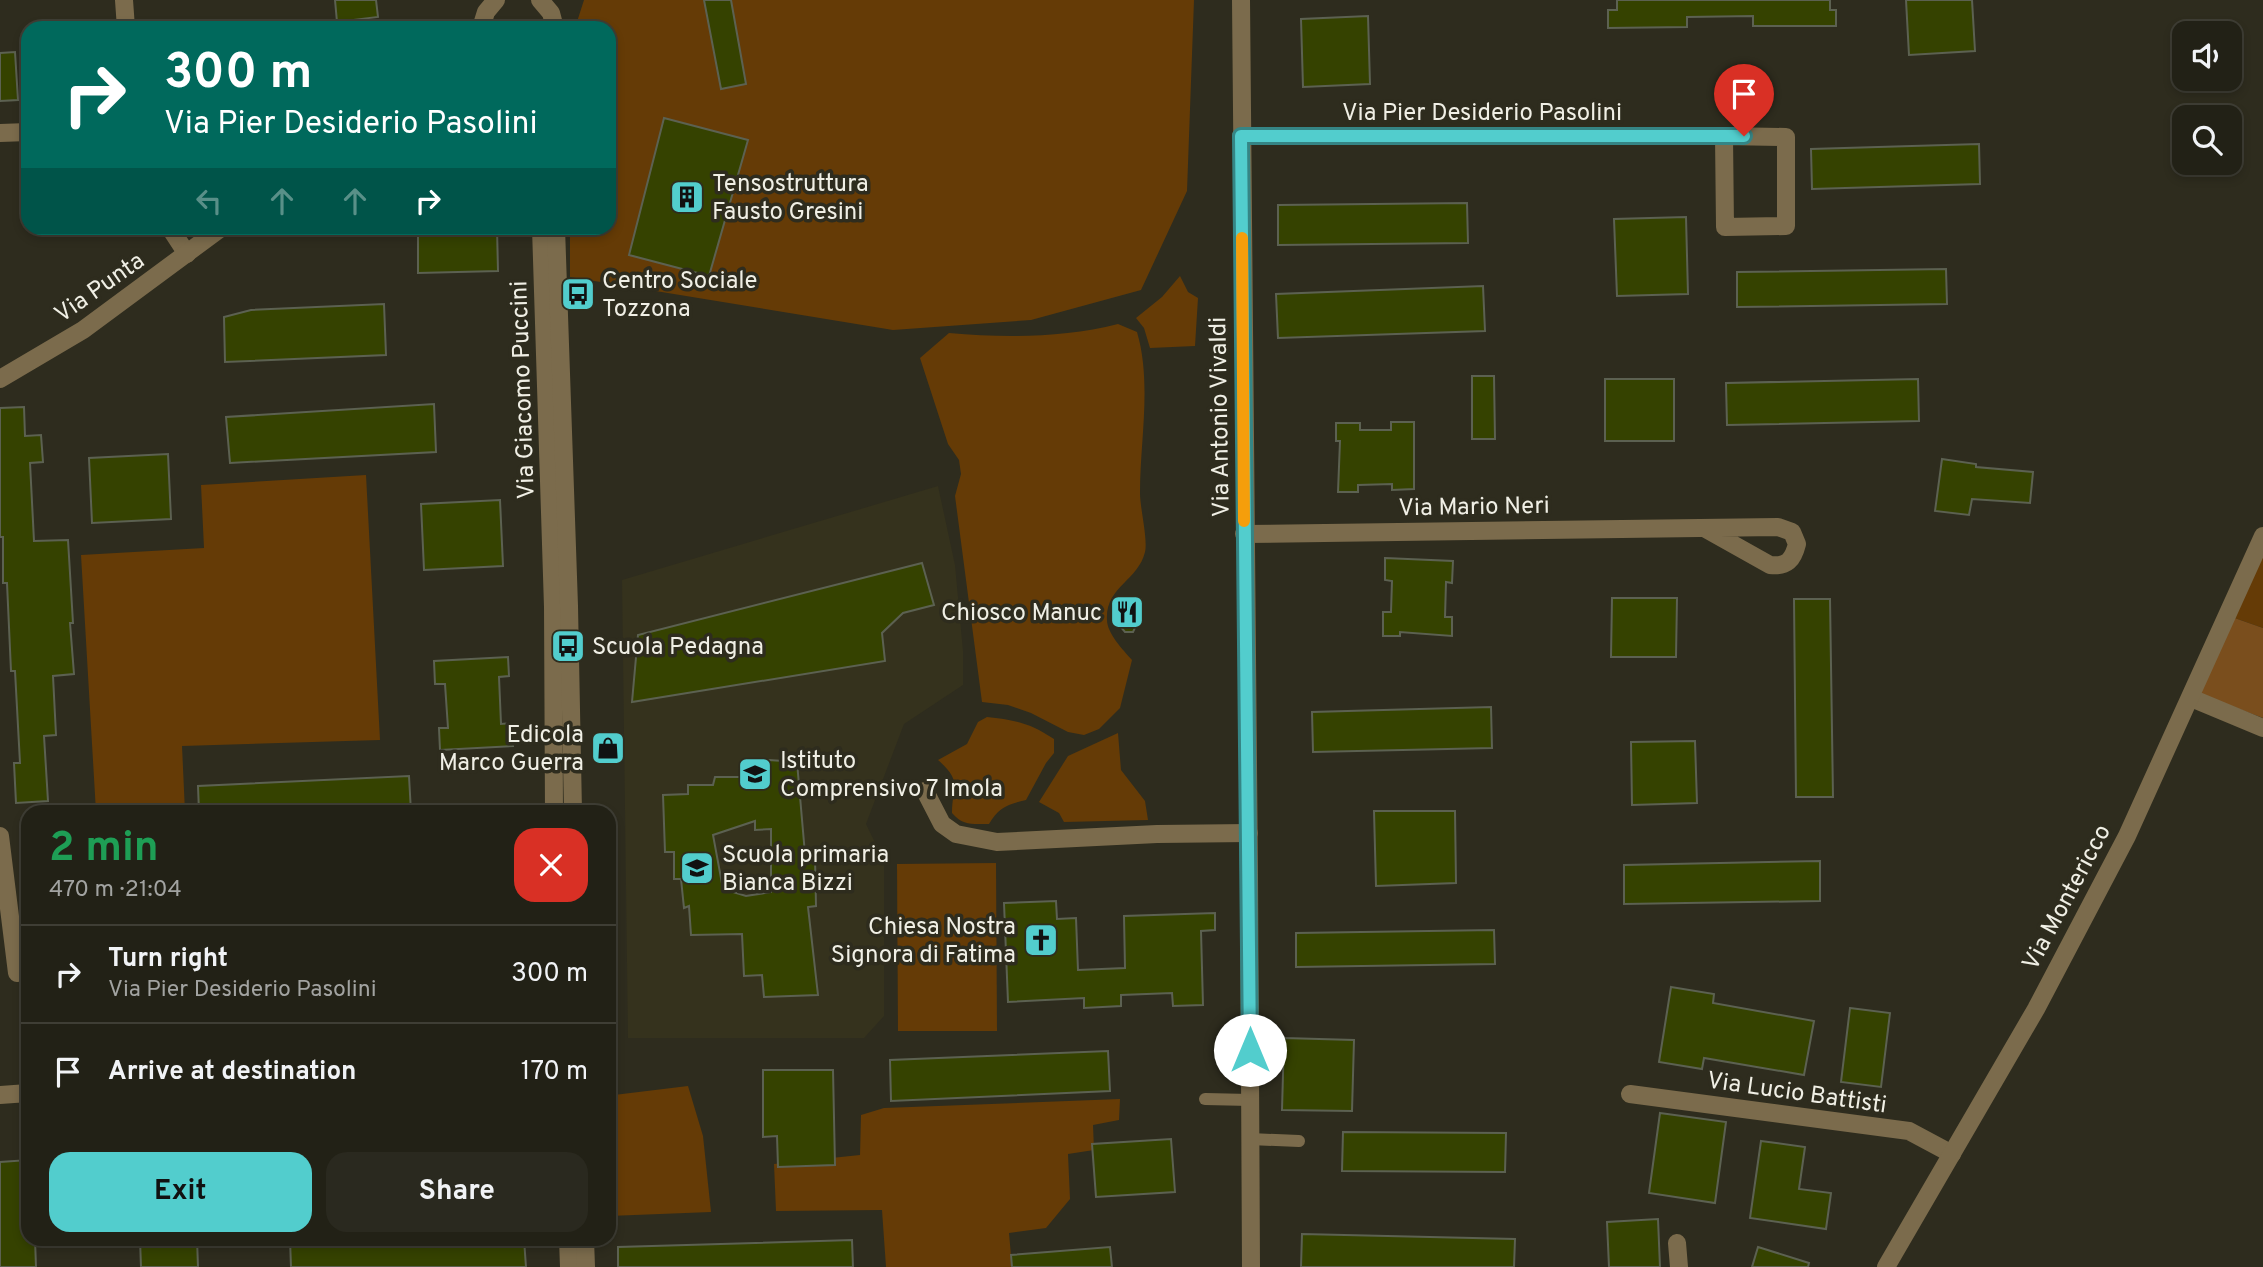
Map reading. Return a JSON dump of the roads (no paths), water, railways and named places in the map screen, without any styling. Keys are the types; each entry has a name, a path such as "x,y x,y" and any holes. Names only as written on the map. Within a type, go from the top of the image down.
{"street":[{"path":"124,0 126,21"},
{"path":"483,21 485,12 496,0"},
{"name":"Via Antonio Vivaldi","path":"1241,0 1251,1267"},
{"path":"0,133 21,132"},
{"name":"Via Pier Desiderio Pasolini","path":"1241,136 1724,136 1786,136 1786,226 1724,227 1724,136"},
{"path":"175,235 187,254"},
{"name":"Via Punta","path":"0,379 83,330 212,235"},
{"name":"Via Giacomo Puccini","path":"541,235 573,805"},
{"name":"Via Giacomo Puccini","path":"556,235 559,551"},
{"name":"Via Mario Neri","path":"1244,534 1704,528"},
{"name":"Via Montericco","path":"1886,1267 2036,1009 2127,836 2263,536"},
{"name":"Via Giacomo Puccini","path":"554,805 561,606"},
{"path":"2191,698 2263,728"},
{"path":"925,791 942,824 957,834 997,842 1157,834 1249,833"},
{"path":"0,836 17,973"},
{"path":"0,1095 21,1094"},
{"name":"Via Lucio Battisti","path":"1630,1094 1909,1131 1952,1154"},
{"path":"1677,1243 1679,1267"},
{"path":"568,1246 569,1267"},
{"path":"585,1246 586,1267"}],"lane":[{"path":"1205,1099 1250,1100"},
{"path":"1250,1139 1299,1140"}],"place":[{"name":"Tensostruttura Fausto Gresini","path":"687,197"},
{"name":"Centro Sociale Tozzona","path":"578,294"},
{"name":"Chiosco Manuc","path":"1127,612"},
{"name":"Scuola Pedagna","path":"568,646"},
{"name":"Edicola Marco Guerra","path":"608,748"},
{"name":"Istituto Comprensivo 7 Imola","path":"755,774"},
{"name":"Scuola primaria Bianca Bizzi","path":"697,868"},
{"name":"Chiesa Nostra Signora di Fatima","path":"1041,940"}]}
